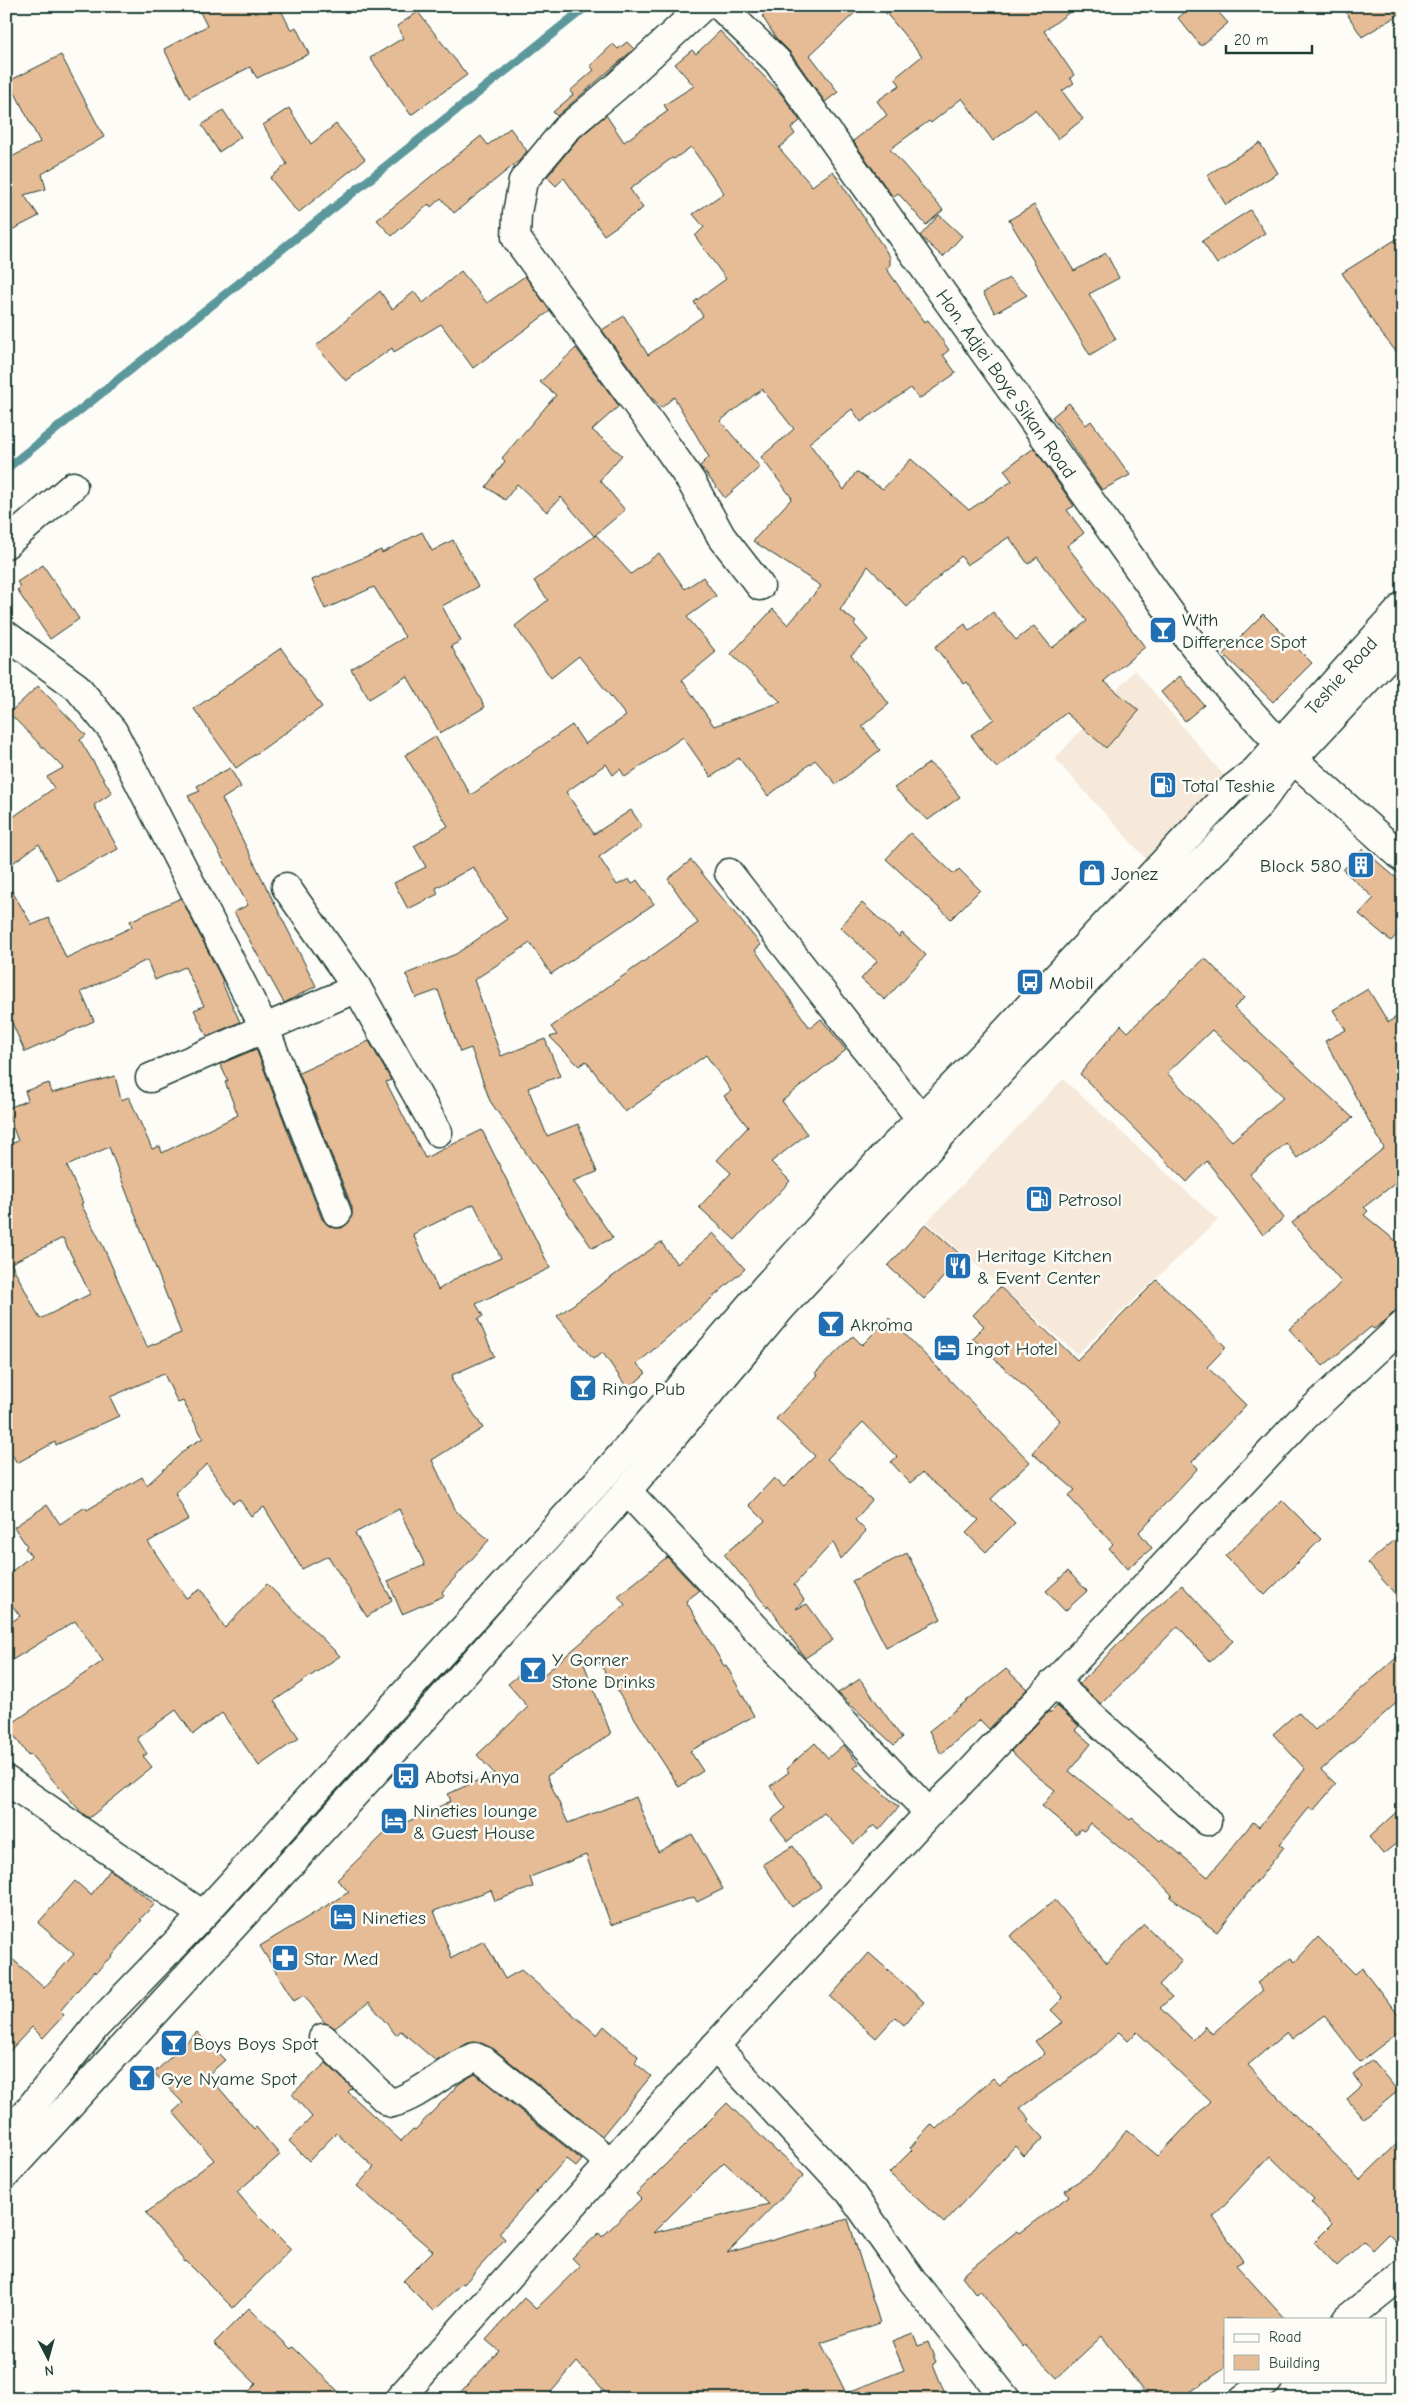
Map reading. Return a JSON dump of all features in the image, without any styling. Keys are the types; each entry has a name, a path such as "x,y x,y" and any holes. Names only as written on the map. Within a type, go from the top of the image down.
{"street":[{"path":"704,6 617,86 566,129 529,174 523,182 516,238 655,428 691,481 721,536 760,586"},
{"name":"Hon. Adjei Boye Sikan Road","path":"720,6 777,61 1185,634 1286,752 1403,858"},
{"path":"6,544 73,486"},
{"name":"Teshie Road","path":"1286,752 1403,606"},
{"path":"6,635 77,687 113,731 265,1029 337,1213"},
{"name":"Teshie Road","path":"1286,752 1403,640"},
{"path":"6,2138 96,2026 203,1915 611,1467 763,1290 920,1118 992,1046 1233,788 1255,771 1286,752"},
{"path":"6,2174 427,1715 627,1491 787,1301 1007,1064 1168,896 1257,807 1286,752"},
{"path":"729,873 920,1118"},
{"path":"286,886 357,988 438,1132"},
{"path":"150,1078 357,988"},
{"path":"399,2399 610,2162 929,1813 961,1782 1299,1422 1403,1325"},
{"path":"627,1491 929,1813"},
{"path":"1054,1682 1207,1821"},
{"path":"6,1780 203,1915"},
{"path":"323,2038 385,2099 392,2103 404,2099 461,2063 475,2057 484,2061 610,2162"},
{"path":"715,2046 850,2192 912,2280 1006,2399"},
{"path":"1347,2318 1403,2274"},
{"path":"1243,2399 1267,2382"}],"shaded area":[{"path":"1135,670 1227,779 1149,862 1055,759"},
{"path":"1063,1079 1218,1220 1077,1354 927,1222"}],"building":[{"path":"197,6 279,6 291,30 296,27 309,54 257,78 250,67 189,98 164,49 207,26"},
{"path":"778,6 862,6 810,55 838,92 825,102 790,52 776,38 762,16"},
{"path":"880,6 1078,6 1044,31 1074,75 1070,78 1074,83 1062,91 1083,119 1058,139 1035,110 993,141 962,98 931,123 929,121 890,149 943,210 926,225 898,193 893,197 853,141 887,115 877,101 900,85 895,78 922,56"},
{"path":"1192,6 1213,6 1228,23 1201,46 1178,18"},
{"path":"1342,6 1403,6 1403,12 1362,37"},
{"path":"418,12 467,75 411,115 370,58 403,38 397,26"},
{"path":"720,31 783,96 800,121 791,128 795,134 779,148 812,186 833,171 890,257 890,266 886,268 924,322 928,320 949,350 943,355 956,373 919,399 911,388 861,422 852,409 809,443 844,490 856,472 883,489 911,459 969,510 1012,481 1004,470 1034,448 1074,506 1067,510 1084,533 1067,546 1145,647 1104,681 1139,711 1106,748 1066,713 997,768 989,760 971,735 994,719 967,682 964,684 935,647 965,624 969,631 993,612 1016,640 1034,626 1052,648 1087,621 1037,557 1028,564 1009,537 967,565 961,556 907,607 868,566 840,610 856,622 854,624 868,640 851,655 889,704 862,726 880,750 836,784 815,760 768,796 739,758 711,777 683,737 625,777 620,769 613,775 606,764 566,792 594,834 631,810 642,826 599,857 617,885 629,879 632,884 637,880 654,904 551,974 530,943 474,980 501,1056 545,1039 560,1076 528,1088 547,1136 578,1124 597,1172 573,1181 613,1238 592,1248 490,1101 471,1048 460,1052 438,990 416,998 406,974 456,954 507,919 473,867 436,888 438,894 408,909 394,883 426,867 414,846 448,826 405,755 435,736 471,795 572,725 585,744 626,716 579,656 551,678 515,626 548,600 534,581 596,535 631,574 659,553 685,589 703,577 716,596 687,617 716,652 682,680 714,726 781,702 731,654 773,609 788,625 821,586 753,541 792,498 761,457 794,429 762,389 720,421 760,467 725,498 700,466 709,457 674,397 661,408 602,330 624,316 648,355 703,316 694,302 726,279 695,236 704,227 693,214 724,193 691,147 674,159 672,158 630,189 643,208 604,235 564,178 556,186 547,177 577,140 606,115 624,142 668,111 664,105 694,86 675,64 692,50 696,54"},
{"path":"627,42 634,49 557,116 553,112 573,95 570,91 594,70 590,66 613,44 618,49"},
{"path":"61,55 104,137 42,174 46,189 24,195 39,216 6,233 6,160 40,142 9,81"},
{"path":"289,108 311,144 336,124 365,159 298,213 270,178 287,164 263,125"},
{"path":"223,110 241,137 219,152 202,125"},
{"path":"510,128 527,151 520,160 454,213 441,198 431,207 429,204 392,236 377,220 481,136 488,145"},
{"path":"1260,143 1278,173 1226,205 1207,175"},
{"path":"1034,205 1074,271 1106,253 1119,278 1089,294 1116,339 1090,355 1009,220"},
{"path":"1250,210 1265,233 1217,264 1202,241"},
{"path":"939,215 962,236 943,257 920,236"},
{"path":"1403,235 1403,360 1377,328 1342,273"},
{"path":"461,271 487,303 525,276 550,311 473,368 441,324 394,352 392,348 346,381 316,346 380,291 392,309 414,292 423,303"},
{"path":"1009,278 1027,295 995,313 983,293"},
{"path":"576,348 619,406 592,430 622,455 600,480 625,510 594,536 561,497 547,512 517,484 505,500 486,487 505,461 502,458 556,395 540,382"},
{"path":"1069,403 1086,425 1091,421 1130,475 1102,490 1052,417"},
{"path":"422,532 432,551 453,540 478,587 442,606 461,641 451,646 485,707 440,733 407,676 369,699 351,669 405,637 374,587 325,609 312,580 381,550 382,553"},
{"path":"43,565 79,619 50,639 17,590 21,587 17,582"},
{"path":"1263,614 1312,663 1273,702 1223,654"},
{"path":"281,648 322,707 236,768 194,709"},
{"path":"1180,676 1204,705 1185,721 1161,692"},
{"path":"38,686 86,735 80,740 112,793 94,805 118,849 58,881 39,844 6,868 6,822 54,788 47,777 63,768 9,713"},
{"path":"929,763 942,774 960,797 928,820 894,788"},
{"path":"230,768 241,787 222,799 316,986 284,1003 234,912 248,905 188,796 200,791 197,786"},
{"path":"910,833 954,874 959,869 980,890 951,919 886,859"},
{"path":"1363,849 1403,884 1403,928 1391,941 1359,914 1374,898 1343,870"},
{"path":"691,860 761,945 755,950 810,1028 821,1019 846,1050 782,1101 807,1134 771,1162 790,1181 735,1240 699,1207 731,1173 717,1160 748,1127 724,1096 731,1091 706,1055 625,1112 586,1061 579,1066 550,1037 557,1035 551,1027 698,923 668,879"},
{"path":"6,881 32,925 49,918 66,958 132,927 130,921 181,898 222,979 240,1022 207,1036 194,1010 204,1006 185,967 155,980 147,960 81,992 94,1021 25,1052 6,1009"},
{"path":"862,903 899,937 902,933 926,955 885,1000 861,979 877,961 840,927"},
{"path":"1205,958 1244,998 1234,1008 1353,1118 1297,1158 1286,1143 1250,1174 1284,1218 1263,1235 1207,1161 1187,1182 1080,1074 1121,1025 1128,1032","holes":["1212,1030 1284,1097 1232,1141 1167,1073"]},
{"path":"1368,989 1388,1022 1403,1013 1403,1182 1401,1179 1364,1207 1368,1211 1364,1215 1403,1247 1403,1303 1385,1321 1374,1329 1371,1327 1323,1366 1289,1329 1326,1298 1341,1282 1292,1223 1384,1148 1325,1041 1346,1030 1333,1010"},
{"path":"369,1041 391,1080 386,1082 425,1158 482,1130 550,1268 476,1304 483,1316 478,1319 494,1356 452,1375 453,1378 451,1379 483,1428 432,1460 456,1511 489,1540 442,1592 444,1596 402,1614 388,1581 425,1565 399,1509 355,1533 392,1600 367,1617 328,1556 302,1569 264,1507 251,1516 239,1499 233,1503 207,1464 175,1493 189,1519 148,1542 186,1598 201,1589 225,1628 267,1584 340,1656 274,1701 299,1738 259,1766 222,1713 193,1734 176,1710 137,1738 147,1754 143,1756 152,1767 89,1818 81,1812 30,1754 28,1756 8,1726 103,1661 75,1621 6,1664 6,1626 20,1616 6,1597 6,1576 31,1556 25,1548 27,1546 14,1527 47,1505 60,1524 85,1507 87,1510 142,1477 147,1485 188,1447 203,1438 183,1401 178,1403 164,1374 110,1397 119,1416 56,1445 55,1442 17,1463 6,1444 6,1146 18,1141 6,1109 28,1100 25,1091 49,1083 52,1093 115,1076 121,1100 129,1097 152,1149 160,1146 162,1153 238,1115 225,1082 228,1081 220,1064 256,1049 322,1219 328,1225 342,1228 349,1222 352,1215 352,1207 299,1073","holes":["109,1147 181,1333 147,1347 103,1246 81,1204 83,1203 67,1166","474,1204 501,1258 458,1277 438,1290 413,1234","63,1238 90,1294 40,1319 11,1263"]},
{"path":"926,1224 962,1256 924,1299 888,1266"},
{"path":"713,1233 745,1269 637,1364 646,1373 628,1389 603,1353 593,1359 557,1316 661,1242 677,1264"},
{"path":"1157,1280 1226,1347 1207,1367 1246,1405 1192,1462 1198,1468 1139,1532 1152,1548 1127,1569 1109,1548 1113,1544 1068,1496 1075,1490 1032,1453 1060,1420 972,1338 984,1326 973,1315 1000,1287 1077,1360"},
{"path":"889,1318 1030,1462 991,1499 1015,1523 986,1552 966,1533 979,1520 922,1473 910,1483 891,1462 897,1457 863,1422 827,1459 872,1500 855,1520 866,1531 841,1559 833,1542 794,1585 804,1600 796,1609 807,1604 833,1640 805,1658 768,1605 767,1607 724,1554 765,1521 749,1505 774,1478 784,1487 815,1456 776,1419 818,1375 815,1373 853,1336 862,1345"},
{"path":"1282,1500 1321,1539 1265,1595 1225,1556"},
{"path":"1403,1533 1403,1603 1368,1563"},
{"path":"907,1553 941,1619 886,1647 852,1581"},
{"path":"667,1557 699,1591 686,1601 724,1666 726,1665 754,1716 690,1751 703,1771 679,1787 596,1658 584,1664 611,1734 547,1776 568,1823 636,1797 658,1852 692,1834 723,1889 697,1902 694,1897 611,1925 586,1855 530,1877 533,1887 495,1901 491,1890 434,1911 452,1958 484,1941 505,1979 521,1970 597,2035 604,2026 638,2056 635,2063 651,2076 602,2136 494,2049 481,2043 468,2043 436,2061 401,2031 396,2035 369,2002 335,2028 325,2023 304,1995 294,2001 260,1946 349,1892 337,1880 386,1832 451,1801 448,1794 494,1773 477,1755 528,1707 508,1684 531,1665 541,1677 625,1605 618,1596"},
{"path":"1068,1571 1087,1591 1065,1611 1046,1591"},
{"path":"1182,1585 1233,1641 1210,1662 1178,1626 1101,1704 1079,1684 1137,1625"},
{"path":"1403,1652 1403,1697 1321,1770 1336,1784 1313,1811 1309,1808 1280,1844 1284,1847 1217,1932 1170,1897 1172,1895 1155,1877 1090,1823 1084,1831 1080,1829 1076,1834 1042,1806 1055,1790 1011,1751 1049,1711 1050,1713 1057,1706 1079,1726 1075,1730 1091,1744 1069,1771 1130,1820 1132,1818 1160,1841 1162,1839 1208,1877 1253,1822 1259,1827 1305,1769 1273,1734 1298,1712 1315,1730"},
{"path":"1006,1669 1027,1689 989,1729 980,1720 941,1754 929,1731"},
{"path":"860,1679 902,1738 894,1745 838,1693"},
{"path":"815,1743 828,1758 843,1745 859,1764 854,1768 899,1807 879,1830 874,1825 854,1844 824,1813 788,1841 771,1820 786,1808 770,1786 789,1772 786,1769"},
{"path":"1403,1806 1403,1838 1383,1854 1369,1837"},
{"path":"793,1846 821,1887 792,1907 763,1864"},
{"path":"110,1870 155,1904 140,1919 142,1920 108,1961 96,1973 94,1971 60,2011 64,2015 43,2038 32,2027 6,2055 6,1953 44,1988 74,1954 38,1923 75,1881 91,1895"},
{"path":"1055,1900 1107,1963 1144,1924 1182,1961 1159,1985 1172,1997 1160,2008 1193,2040 1206,2026 1212,2034 1263,1990 1257,1983 1291,1958 1295,1962 1318,1937 1355,1974 1362,1968 1403,2021 1403,2029 1360,2062 1324,2015 1292,2039 1287,2032 1248,2065 1306,2127 1360,2180 1403,2138 1403,2248 1388,2234 1372,2250 1364,2241 1337,2266 1314,2242 1332,2224 1311,2202 1314,2199 1270,2156 1213,2217 1243,2261 1236,2265 1284,2318 1224,2318 1224,2369 1180,2399 1149,2399 1102,2336 1057,2378 1025,2345 1023,2347 980,2290 976,2294 962,2276 1017,2231 1019,2233 1069,2196 1065,2190 1093,2172 1127,2130 1158,2156 1210,2101 1137,2032 1128,2041 1119,2032 1096,2054 1020,2108 1030,2119 1028,2121 1044,2138 1024,2156 1015,2146 944,2223 889,2173 912,2150 910,2148 931,2124 936,2129 993,2078 1000,2085 1045,2054 1035,2041 1063,2022 1051,2010 1063,1998 1010,1936"},
{"path":"869,1953 924,2002 904,2025 895,2017 876,2038 830,1997"},
{"path":"197,2032 225,2060 208,2075 254,2129 256,2127 280,2155 237,2192 291,2249 233,2308 185,2262 146,2213 214,2160 173,2112 183,2103 154,2073"},
{"path":"1372,2060 1398,2091 1364,2119 1347,2099 1362,2086 1353,2075"},
{"path":"326,2063 352,2088 348,2092 401,2141 413,2129 415,2130 460,2083 475,2074 582,2160 576,2167 566,2159 499,2233 505,2239 464,2284 462,2283 433,2311 403,2281 433,2251 357,2186 374,2167 336,2133 309,2161 289,2141 312,2117 292,2094"},
{"path":"727,2103 778,2153 804,2175 727,2253 848,2219 880,2323 821,2343 846,2393 904,2370 892,2341 913,2333 918,2346 928,2342 936,2362 933,2364 947,2399 611,2399 577,2362 545,2399 454,2399 499,2351 486,2340 524,2298 536,2309 580,2266 572,2258 599,2233 602,2237 641,2199 636,2194","holes":["724,2162 769,2204 653,2233"]},
{"path":"249,2308 291,2349 293,2347 346,2399 242,2399 256,2384 214,2343"}],"waterway":[{"path":"6,469 587,6"}],"place":[{"name":"With Difference Spot","path":"1163,630"},
{"name":"Total Teshie","path":"1163,785"},
{"name":"Block 580","path":"1361,865"},
{"name":"Jonez","path":"1092,873"},
{"name":"Mobil","path":"1030,982"},
{"name":"Petrosol","path":"1039,1199"},
{"name":"Heritage Kitchen & Event Center","path":"958,1266"},
{"name":"Akroma","path":"831,1324"},
{"name":"Ingot Hotel","path":"947,1348"},
{"name":"Ringo Pub","path":"583,1388"},
{"name":"Y Gorner Stone Drinks","path":"533,1670"},
{"name":"Abotsi Anya","path":"406,1776"},
{"name":"Nineties lounge & Guest House","path":"394,1821"},
{"name":"Nineties","path":"343,1917"},
{"name":"Star Med","path":"285,1958"},
{"name":"Boys Boys Spot","path":"174,2043"},
{"name":"Gye Nyame Spot","path":"142,2078"}]}
